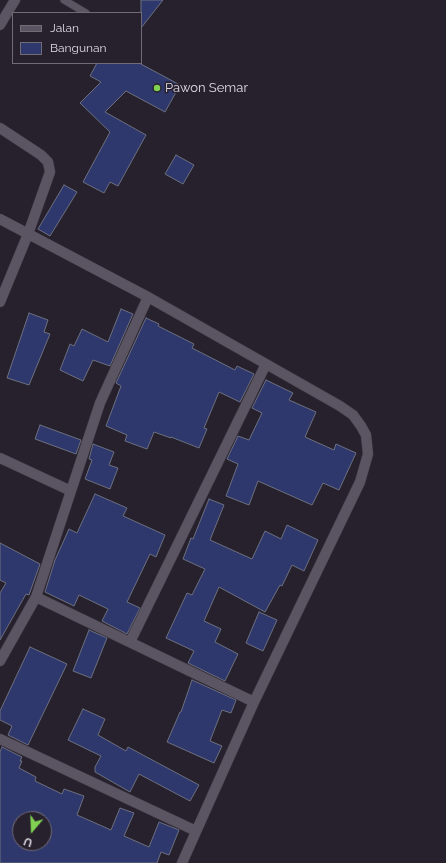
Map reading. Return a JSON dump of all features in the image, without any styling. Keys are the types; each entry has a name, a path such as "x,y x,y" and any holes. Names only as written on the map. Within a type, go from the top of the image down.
{"street":[{"path":"0,25 15,0"},
{"path":"0,128 41,155 48,162 50,172 28,234 0,302"},
{"path":"0,219 148,297 340,406 353,415 362,426 366,435 368,454 360,482 254,702 182,863"},
{"path":"0,661 36,597 100,403 148,297"},
{"path":"130,642 266,364"},
{"path":"0,458 71,491"},
{"path":"36,597 254,702"},
{"path":"0,739 196,830"}],"lane":[{"path":"64,0 84,12"}],"building":[{"path":"141,0 163,0 142,27"},
{"path":"96,64 141,64 180,85 165,112 126,91 105,112 146,135 118,186 110,182 104,193 83,182 110,132 80,103 101,82 90,76"},
{"path":"176,155 194,165 183,184 165,174"},
{"path":"64,185 77,192 50,236 38,229"},
{"path":"121,309 133,314 110,366 93,360 83,381 60,370 70,344 74,346 82,329 108,342"},
{"path":"29,313 48,320 44,332 50,334 29,385 7,378"},
{"path":"146,318 159,324 158,326 194,344 192,348 235,370 237,366 254,374 240,402 219,392 204,428 207,429 199,448 154,432 147,449 125,441 127,435 106,426 121,386 116,383"},
{"path":"266,380 293,393 289,400 316,412 305,437 334,450 336,444 356,453 339,490 323,483 312,505 258,481 249,505 226,496 238,464 227,459 238,436 249,440 262,413 252,408"},
{"path":"40,425 81,440 76,454 35,439"},
{"path":"93,444 114,452 109,465 118,468 110,489 85,479 92,460 89,459"},
{"path":"95,494 127,508 123,516 165,535 156,557 150,554 127,602 140,608 127,634 102,621 108,609 79,595 74,606 45,592 55,560 69,529 77,533"},
{"path":"209,499 224,505 210,540 252,559 265,531 281,539 287,525 318,540 304,571 292,565 282,586 280,585 265,612 219,587 204,621 221,629 215,642 238,654 225,681 188,663 194,651 166,638 187,593 192,595 205,569 183,559 191,538 193,539"},
{"path":"0,543 40,564 29,595 26,594 0,640 0,593 6,583 0,580"},
{"path":"259,612 277,620 263,651 246,643"},
{"path":"89,630 107,638 91,678 73,671"},
{"path":"30,647 67,664 28,745 8,735 12,726 0,720 0,711"},
{"path":"192,680 236,700 231,713 222,710 210,741 222,746 214,763 167,742 181,712"},
{"path":"83,709 105,719 98,735 126,751 128,747 199,785 190,801 139,774 130,792 95,772 95,767 101,756 68,740"},
{"path":"2,747 22,757 19,768 36,777 35,781 62,794 64,789 84,796 77,815 111,830 120,808 134,813 124,836 149,847 159,822 179,830 169,855 161,852 157,863 0,863 0,752"}],"place":[{"name":"Pawon Semar","path":"157,88"}]}
